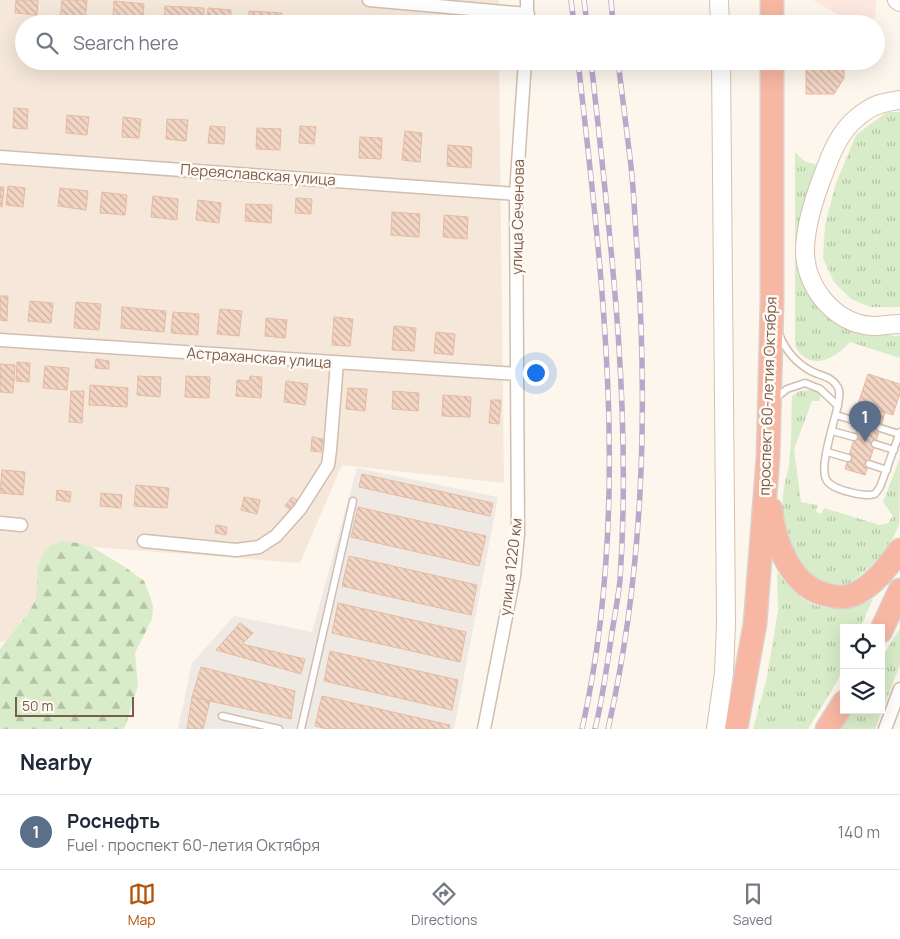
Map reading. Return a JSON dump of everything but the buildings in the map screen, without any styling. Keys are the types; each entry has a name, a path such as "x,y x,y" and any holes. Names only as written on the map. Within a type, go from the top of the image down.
{"highway":[{"path":"772,0 772,15"},
{"name":"проспект 60-летия Октября","path":"736,729 755,624 768,458 772,301 772,70"},
{"path":"768,458 771,511 775,533 787,561 800,579 817,593 841,598 857,593 871,584 887,568 900,550"},
{"path":"884,624 900,590"},
{"path":"828,729 840,709"}],"main road":[{"path":"719,0 720,15"},
{"path":"716,729 724,673 726,623 720,70"},
{"path":"900,100 878,103 857,117 843,133 830,156 818,188 810,216 805,248 808,271 817,292 831,309 850,320 872,326 900,324"}],"street":[{"path":"369,0 494,15"},
{"path":"527,0 527,15"},
{"name":"улица Сеченова","path":"518,374 516,194 524,70"},
{"name":"Переяславская улица","path":"0,157 516,194"},
{"name":"Астраханская улица","path":"0,340 518,374"},
{"path":"144,541 236,550 259,547 276,536 300,509 328,465 337,363"},
{"name":"улица 1220 км","path":"484,729 514,576 518,534 518,374"},
{"path":"0,522 21,525"},
{"path":"884,729 900,689"}],"lane":[{"path":"772,301 779,332 788,350 796,360 809,370 828,377 838,386 840,393 838,406 824,461 826,480 840,490 866,495 875,494 887,470 899,433 880,428"},
{"path":"769,417 771,407 778,396 787,389 805,383 820,389 838,406"},
{"path":"836,415 859,422"},
{"path":"832,431 854,438"},
{"path":"875,444 894,450"},
{"path":"827,452 848,458"},
{"path":"869,464 887,470"},
{"path":"301,729 353,501"},
{"path":"222,716 279,729"}],"shaded area":[{"path":"0,0 499,0 499,15 15,15 15,70 499,70 504,483 342,465 300,563 67,545 40,638 0,642"},
{"path":"813,0 876,0 875,15 839,15"},
{"path":"357,468 498,497 454,729 178,729 192,663 234,616 312,632"}],"green space":[{"path":"887,112 900,112 900,307 870,307 851,299 834,282 823,258 825,225 836,183 856,135"},
{"path":"795,152 804,161 817,165 797,259 804,286 817,307 836,321 860,330 895,336 900,335 900,358 850,342 837,354 822,361 814,361 807,359 795,346"},
{"path":"811,390 820,393 820,401 812,401 794,449 801,502 817,505 816,512 821,514 824,508 880,525 888,523 893,516 883,502 900,458 899,525 884,552 846,586 817,581 809,576 795,558 786,535 783,498 790,457 792,396 800,391"},
{"path":"62,541 92,547 125,567 144,581 150,596 153,606 152,619 135,653 138,686 126,724 123,729 0,729 0,649 28,614 36,599 38,566 43,554 51,546"},
{"path":"777,572 798,595 808,602 819,606 843,607 873,599 862,624 840,624 840,675 808,729 753,729 767,677 778,610"},
{"path":"900,628 900,665 885,703 885,669 885,652"},
{"path":"849,714 881,714 875,729 840,729"}],"railway":[{"path":"571,0 573,15"},
{"path":"584,0 586,15"},
{"path":"611,0 612,15"},
{"path":"579,70 603,311 608,395 609,479 606,563 597,646 582,729"},
{"path":"592,70 612,255 621,385 623,450 620,580 605,681 595,729"},
{"path":"608,729 620,670 636,550 642,430 640,309 634,208 631,166 619,70"}],"place":[{"name":"Роснефть","path":"865,442"}]}
